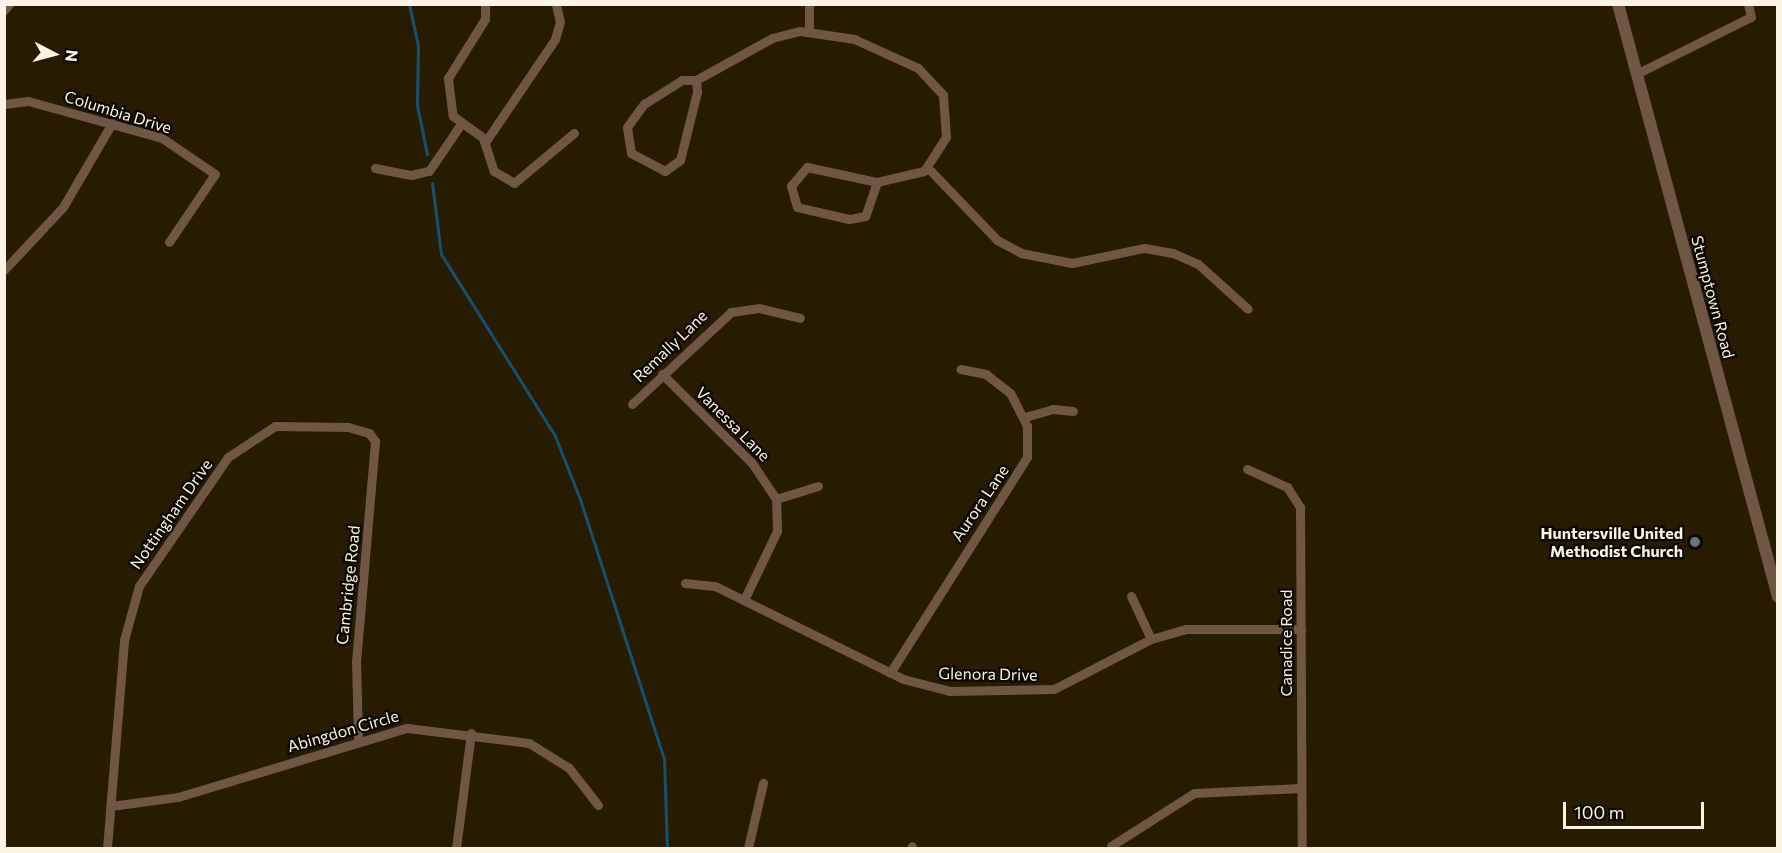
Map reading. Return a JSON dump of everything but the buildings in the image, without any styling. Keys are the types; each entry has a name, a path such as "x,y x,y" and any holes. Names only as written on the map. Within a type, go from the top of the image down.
{"street":[{"path":"4,10 9,4"},
{"path":"485,4 485,19 448,78 448,106 461,124 486,141 494,171 514,183 574,133"},
{"path":"486,141 555,39 560,22 556,4"},
{"path":"808,31 809,4"},
{"name":"Stumptown Road","path":"1618,4 1778,597"},
{"path":"1636,74 1751,16 1748,4"},
{"path":"696,80 677,165 665,171 631,153 626,134 633,113 665,88 696,80 772,38 808,31 854,39 918,68 936,83 947,107 948,128 928,168 877,182 807,167 794,179 791,195 805,211 854,219 868,212 877,182"},
{"name":"Columbia Drive","path":"4,104 28,101 169,140 215,174 169,242"},
{"path":"4,270 63,207 112,123"},
{"path":"375,168 411,175 429,171 461,124"},
{"path":"928,168 997,240 1021,253 1072,263 1144,248 1173,253 1198,264 1248,309"},
{"name":"Remally Lane","path":"632,404 731,312 759,308 800,318"},
{"path":"960,369 991,377 1025,417 1053,409 1073,411"},
{"name":"Vanessa Lane","path":"662,374 752,463 776,499"},
{"name":"Aurora Lane","path":"890,673 932,601 1020,472 1029,446 1025,417"},
{"name":"Nottingham Drive","path":"107,849 128,621 145,576 228,458 259,433 286,425 348,427 372,435"},
{"name":"Cambridge Road","path":"358,739 355,681 376,445 372,435"},
{"name":"Canadice Road","path":"1247,469 1287,487 1300,507 1302,849"},
{"path":"744,600 777,531 776,499 818,486"},
{"name":"Glenora Drive","path":"686,583 702,581 890,673 950,691 1046,690 1151,639 1186,629 1301,629"},
{"path":"1131,596 1151,639"},
{"name":"Abingdon Circle","path":"111,806 178,797 358,739 408,728 513,738 546,751 569,768 598,805"},
{"path":"456,849 471,733"},
{"path":"748,849 763,783"},
{"path":"1111,846 1194,794 1301,788"}],"waterway":[{"path":"409,4 418,46 417,105 427,154"},
{"path":"432,183 441,254 555,436 580,499 664,759 667,848"}],"place":[{"name":"Huntersville United Methodist Church","path":"1695,542"}]}
